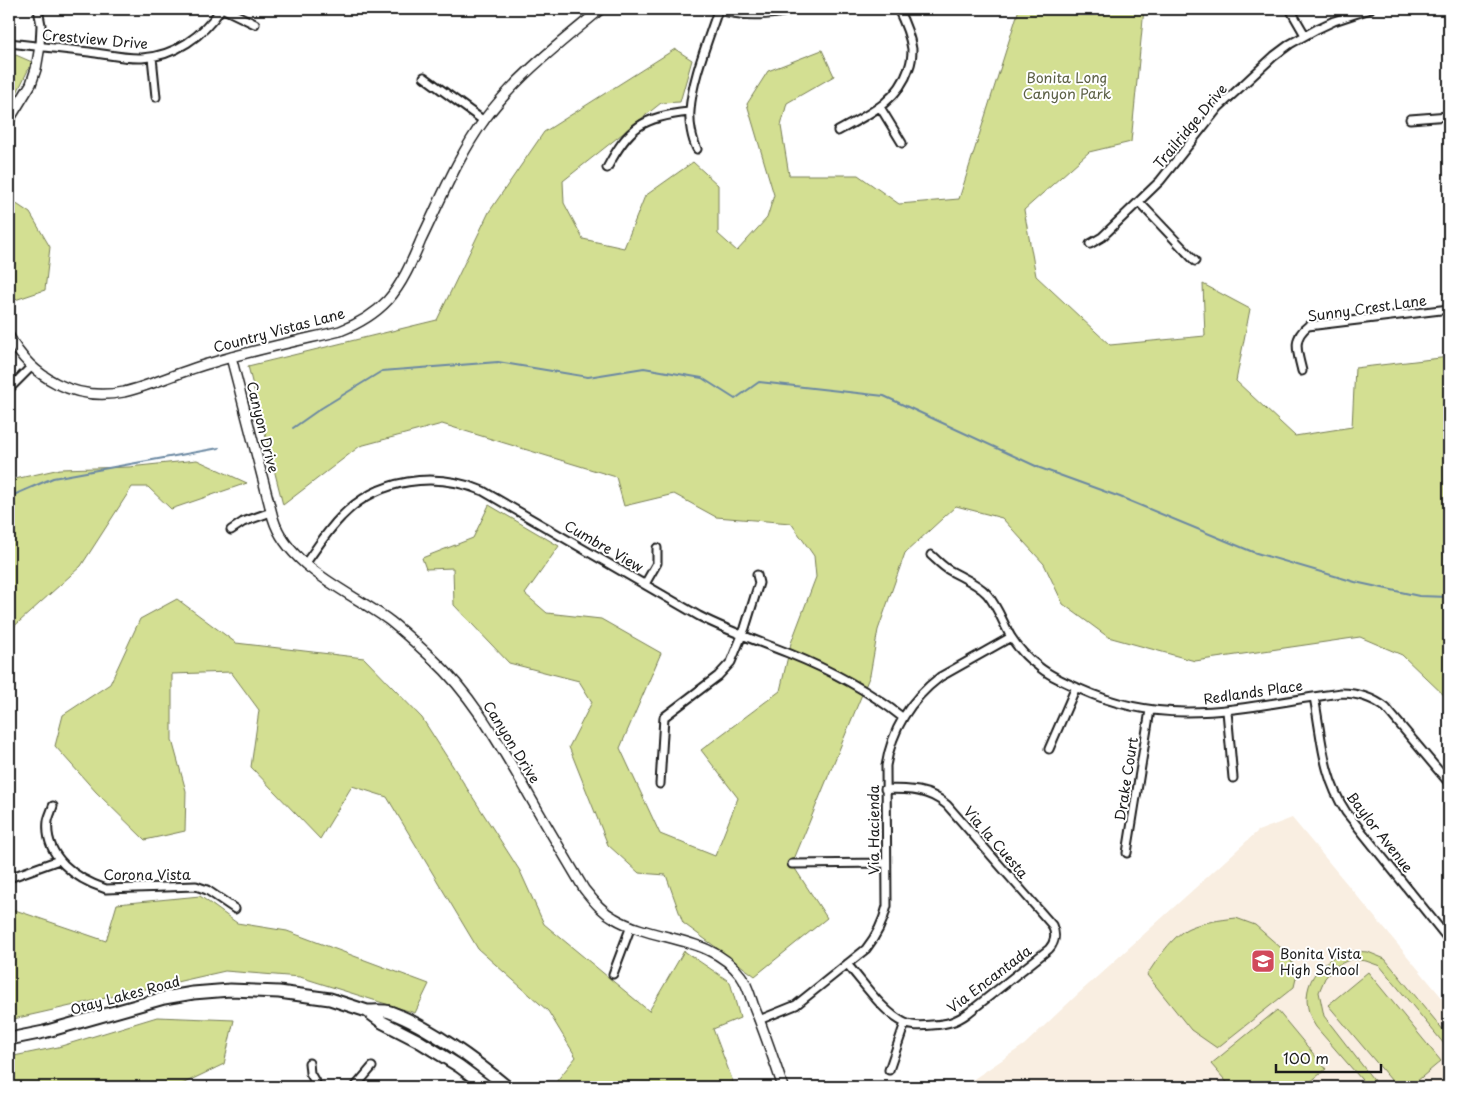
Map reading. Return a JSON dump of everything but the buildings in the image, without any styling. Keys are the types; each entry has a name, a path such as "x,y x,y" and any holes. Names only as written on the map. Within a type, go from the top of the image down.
{"main road":[{"name":"Otay Lakes Road","path":"9,1039 44,1032 164,998 230,990 280,992 330,999 367,1012 453,1062 487,1087"},
{"name":"Otay Lakes Road","path":"367,1012 388,1011 422,1028 464,1054 507,1087"}],"street":[{"path":"9,120 31,84 36,69 41,32 38,9"},
{"path":"222,9 255,24"},
{"name":"Crestview Drive","path":"9,43 130,57 152,57 177,49 192,40 206,28 222,9"},
{"name":"Country Vistas Lane","path":"9,336 18,352 31,367 47,379 65,388 85,393 105,394 130,390 191,368 231,357 340,331 366,319 381,307 403,279 456,166 484,120 515,83 601,9"},
{"path":"697,149 693,142 689,112 717,9 755,15 796,9"},
{"path":"838,131 880,107 895,95 905,80 912,50 906,26 898,9"},
{"path":"1290,9 1305,35"},
{"name":"Trailridge Drive","path":"1090,244 1102,237 1160,181 1218,108 1274,56 1305,35 1334,21 1370,9"},
{"path":"152,57 156,97"},
{"path":"424,77 484,120"},
{"path":"880,107 902,143"},
{"path":"607,168 619,146 631,131 653,118 689,112"},
{"path":"1410,119 1449,116"},
{"path":"1139,202 1195,261"},
{"name":"Sunny Crest Lane","path":"1302,371 1297,344 1298,336 1308,326 1449,309"},
{"name":"Canyon Drive","path":"231,357 271,512 277,531 284,542 305,564 389,620 443,669 489,727 584,889 599,907 614,918 631,926 696,945 724,959 740,974 745,982 783,1087"},
{"path":"9,389 31,367"},
{"name":"Cumbre View","path":"305,564 342,516 368,496 403,482 442,480 463,484 484,491 699,616 743,636 790,654 858,686 902,717"},
{"path":"230,530 242,522 271,512"},
{"path":"645,584 657,563 656,548"},
{"name":"Redlands Place","path":"931,555 947,569 970,581 985,593 996,607 1012,637 1038,667 1076,687 1120,703 1150,710 1181,713 1227,711 1349,693 1365,696 1386,708 1449,783"},
{"path":"660,784 664,717 718,676 731,662 743,636 758,583 757,575"},
{"name":"Via Hacienda","path":"759,1020 796,1005 866,949 875,938 884,922 887,906 885,863 886,766 889,749 902,717 918,696 940,677 1012,637"},
{"path":"1049,749 1076,687"},
{"name":"Baylor Avenue","path":"1314,697 1324,761 1338,800 1449,940"},
{"name":"Drake Court","path":"1127,853 1150,710"},
{"path":"1227,711 1233,778"},
{"name":"Via la Cuesta","path":"885,789 922,791 936,796 947,805 1052,925 1056,937 1049,949"},
{"name":"Corona Vista","path":"53,806 48,821 49,838 59,860 66,868 92,885 106,889 196,886 207,890 235,909"},
{"path":"9,878 59,860"},
{"path":"792,864 885,863"},
{"path":"613,974 631,926"},
{"name":"Via Encantada","path":"906,1023 922,1026 947,1024 957,1021 1049,949"},
{"path":"847,964 876,998 894,1016 906,1023 889,1070"},
{"path":"309,1063 310,1073 318,1087"},
{"path":"355,1087 372,1067"}],"shaded area":[{"name":"Bonita Vista High School","path":"1292,818 1449,1006 1449,1087 962,1087 1024,1045 1258,831"}],"green space":[{"name":"Bonita Long Canyon Park","path":"1019,9 1144,9 1131,142 1089,152 1024,210 1036,276 1110,345 1205,336 1203,284 1250,309 1236,381 1295,436 1352,427 1355,368 1449,357 1449,700 1402,655 1360,637 1195,661 1108,637 1063,604 1044,564 1002,518 956,506 905,553 878,630 870,675 792,864 827,918 755,976 683,923 666,875 639,873 608,845 569,747 592,702 579,681 509,663 454,605 453,568 426,569 422,558 473,538 489,505 559,546 525,594 547,613 601,619 661,653 620,748 660,834 715,856 738,798 701,750 780,691 791,643 816,577 814,556 791,523 716,517 674,494 624,506 616,477 442,424 360,446 283,505 248,366 437,320 489,212 544,132 675,49 692,60 680,102 661,103 563,181 564,203 583,239 624,248 645,196 693,162 718,185 718,234 737,251 767,218 774,195 747,104 768,71 822,50 834,76 787,103 781,126 789,175 858,175 899,204 959,199"},
{"path":"9,52 32,62 9,109"},
{"path":"9,199 30,213 50,247 45,290 9,302"},
{"path":"197,460 247,483 171,509 148,487 132,487 81,566 9,631 9,482 60,469 129,467"},
{"path":"177,599 236,643 364,658 422,718 520,871 544,924 649,1011 684,951 730,982 740,1018 713,1029 735,1087 552,1087 576,1057 548,1011 478,949 387,797 352,786 320,839 251,767 259,710 231,672 172,674 172,740 186,791 185,831 145,840 96,792 55,746 63,715 110,684 140,619"},
{"path":"200,896 237,923 287,931 429,984 415,1013 300,977 225,971 9,1020 9,913 15,910 106,941 117,904"},
{"path":"1236,918 1255,925 1288,954 1297,974 1294,987 1217,1048 1191,1030 1147,975 1165,949 1183,931 1200,924"},
{"path":"1353,951 1368,952 1385,959 1449,1037 1449,1050 1380,966 1366,961 1351,959 1336,966 1325,978 1319,992 1324,1016 1379,1087 1368,1087 1316,1027 1308,1006 1309,986 1319,968 1340,954"},
{"path":"1368,972 1441,1061 1410,1087 1397,1087 1328,1005"},
{"path":"1277,1010 1326,1069 1304,1087 1231,1087 1211,1064"},
{"path":"157,1017 234,1020 224,1064 176,1087 9,1087 9,1057 58,1047"}],"waterway":[{"path":"293,428 382,371 498,362 588,377 644,368 702,378 735,399 759,382 884,396 1040,468 1120,497 1253,552 1355,582 1419,596 1449,597"},
{"path":"9,497 53,478 219,448"}],"place":[{"name":"Bonita Vista High School","path":"1263,961"}]}
